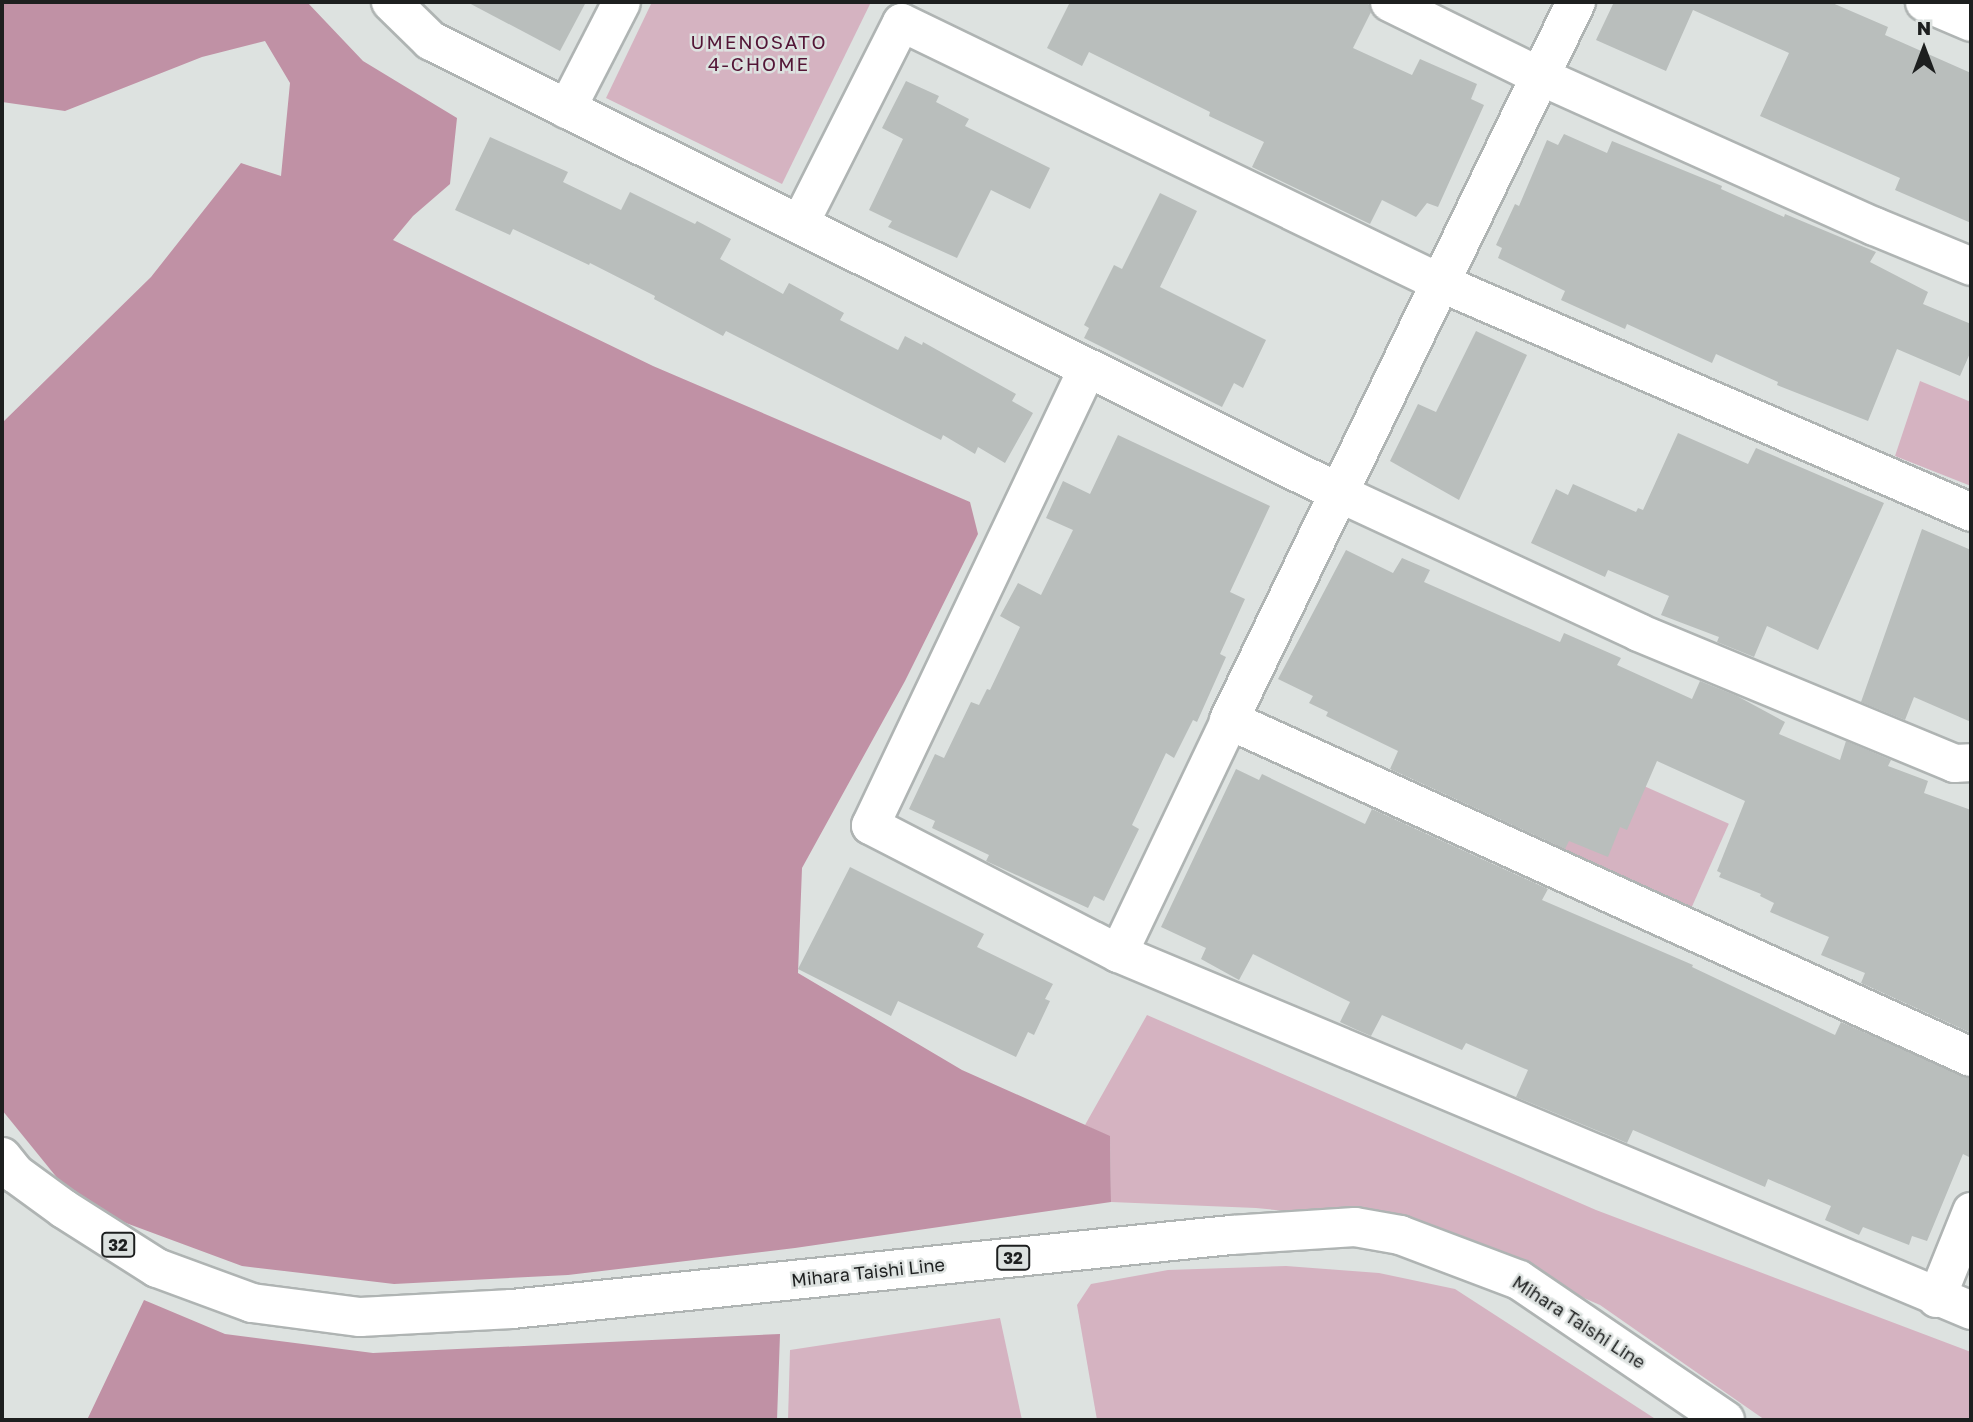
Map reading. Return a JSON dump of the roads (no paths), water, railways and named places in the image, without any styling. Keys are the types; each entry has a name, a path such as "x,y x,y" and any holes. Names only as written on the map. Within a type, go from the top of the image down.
{"street":[{"path":"391,2 431,41 1337,492 1651,637 1954,763 1971,762"},
{"path":"566,109 621,2"},
{"path":"1389,2 1540,76 1874,226 1971,266"},
{"path":"1118,953 1337,492 1576,2"},
{"path":"1924,2 1971,22"},
{"path":"799,224 901,22 1439,282 1971,512"},
{"path":"1087,368 870,825 1118,953 1936,1298 1971,1310"},
{"path":"1229,720 1971,1057"},
{"name":"Mihara Taishi Line","path":"2,1157 16,1174 64,1209 157,1268 252,1303 360,1317 512,1309 1231,1235 1355,1227 1400,1235 1519,1280 1725,1420"},
{"path":"1936,1298 1971,1211"}],"district":[{"name":"UMENOSATO 4-CHOME","path":"759,53"}]}
